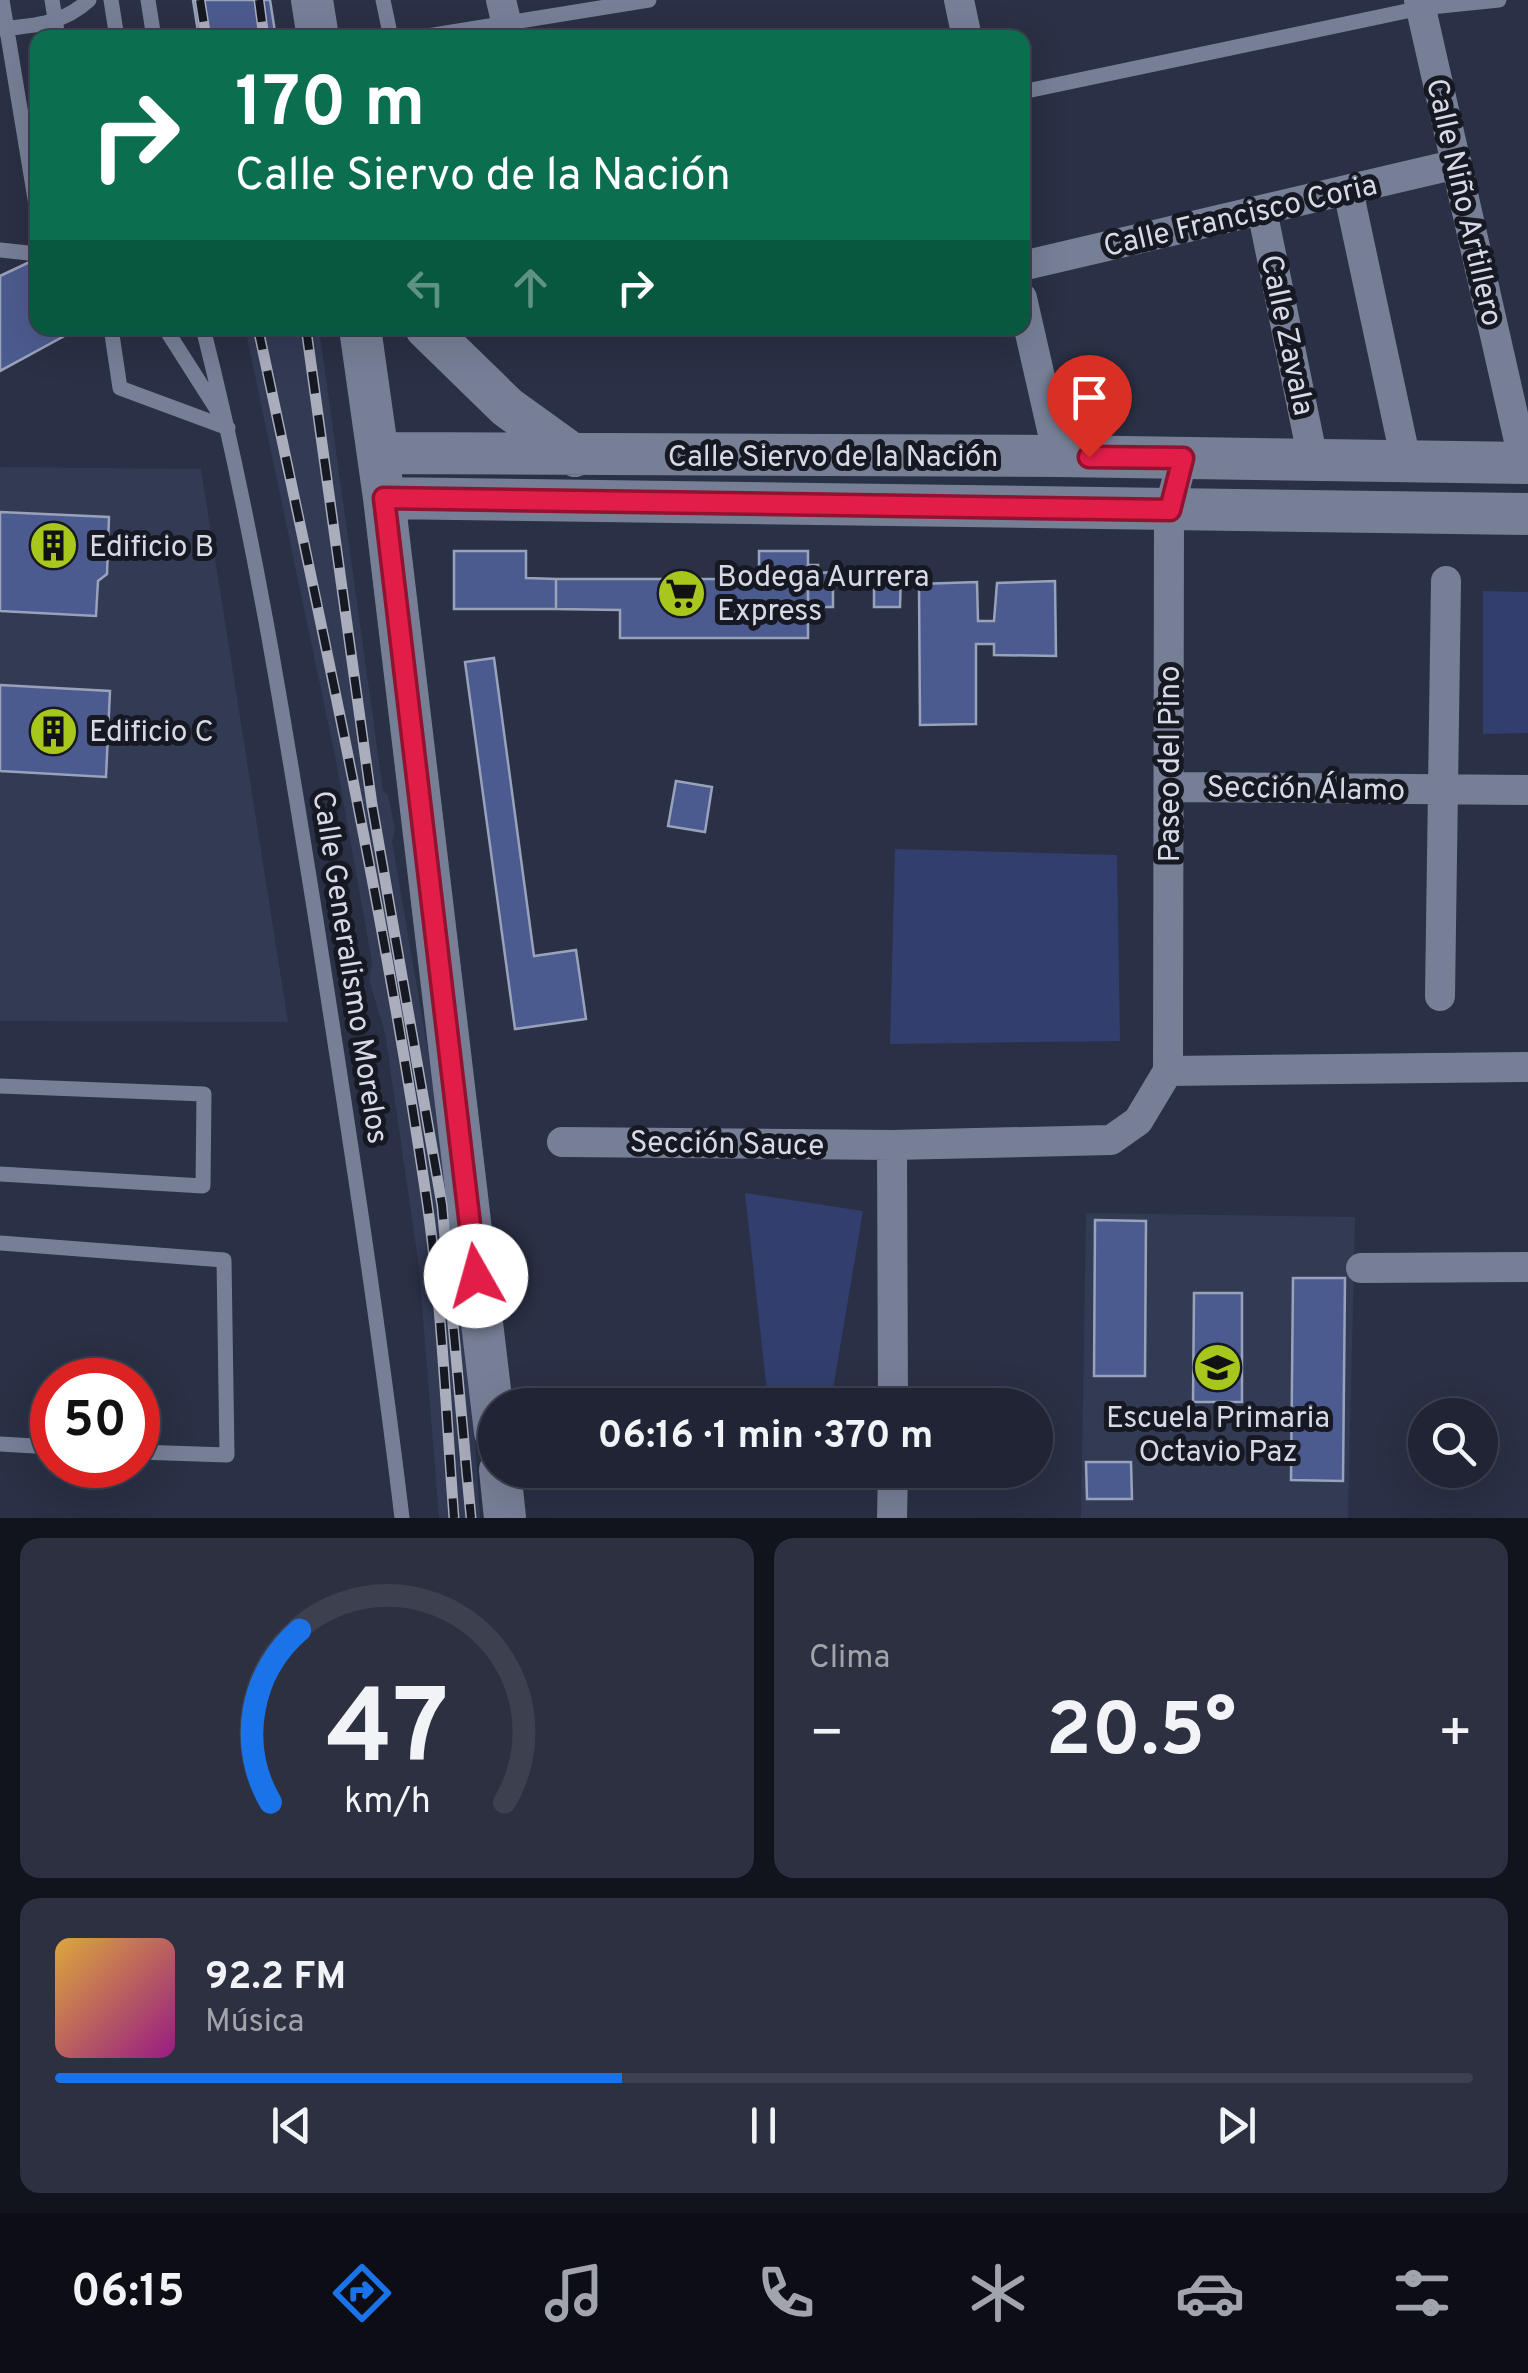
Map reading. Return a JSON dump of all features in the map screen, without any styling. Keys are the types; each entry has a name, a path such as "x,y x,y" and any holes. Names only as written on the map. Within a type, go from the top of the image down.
{"main road":[{"path":"312,0 317,30"},
{"path":"361,335 384,498 490,1388"},
{"path":"433,335 496,398 575,456"},
{"name":"Calle Siervo de la Nación","path":"378,454 1058,456 1526,463"},
{"name":"Calle Siervo de la Nación","path":"384,498 1528,514"},
{"path":"502,1488 505,1518"}],"street":[{"path":"959,0 965,30"},
{"name":"Calle Niño Artillero","path":"1420,4 1526,463"},
{"name":"Calle Francisco Coria","path":"1030,264 1457,164"},
{"path":"1348,190 1406,461"},
{"name":"Calle Zavala","path":"1262,210 1314,460"},
{"path":"1030,333 1058,456"},
{"name":"Paseo del Pino","path":"1168,1071 1170,510 1183,458"},
{"name":"Sección Álamo","path":"1440,996 1446,581"},
{"name":"Sección Álamo","path":"1169,788 1528,790"},
{"path":"892,1388 892,1145 1111,1140 1138,1121 1168,1071 1528,1067"},
{"name":"Sección Sauce","path":"562,1142 892,1145"},
{"path":"1361,1268 1528,1267"},
{"path":"892,1518 893,1488"}],"lane":[{"path":"2,0 30,169"},
{"path":"52,0 55,30"},
{"path":"0,29 55,30 89,0"},
{"path":"112,0 116,30"},
{"path":"148,0 153,30"},
{"path":"384,0 390,30"},
{"path":"458,30 649,0"},
{"path":"1030,90 1420,4 1500,0"},
{"path":"0,250 30,253"},
{"path":"111,335 120,388 228,428"},
{"path":"170,335 228,428"},
{"name":"Calle Generalismo Morelos","path":"204,335 228,428 274,660 376,1299 402,1518"},
{"path":"0,1086 204,1094 202,1186 0,1174"},
{"path":"0,1243 224,1260 227,1456 160,1453"},
{"path":"0,1444 30,1446"}],"shaded area":[{"path":"246,335 320,335 383,790 388,795 395,829 392,841 446,1157 472,1394 480,1518 439,1518 419,1267 385,1033 369,980 372,962 336,761"},
{"path":"0,467 201,469 288,1022 0,1021"},
{"path":"1483,591 1528,592 1528,733 1483,734"},
{"path":"895,849 1117,855 1120,1041 890,1044"},
{"path":"745,1193 863,1211 833,1388 767,1388"},
{"name":"Escuela Primaria Octavio Paz","path":"1086,1213 1355,1217 1348,1518 1081,1518"}],"building":[{"path":"193,0 270,0 275,30 198,30"},
{"path":"30,262 30,335 66,335 0,371 0,276"},
{"name":"Edificio B","path":"0,512 109,517 107,574 98,581 96,616 0,611"},
{"path":"454,551 526,551 526,578 556,579 556,609 454,609"},
{"name":"Bodega Aurrera Express","path":"759,551 808,551 808,638 620,638 620,610 556,609 556,579 759,579"},
{"path":"808,565 818,565 818,573 833,572 833,607 808,607"},
{"path":"874,573 901,573 900,607 874,607"},
{"path":"1055,581 1056,656 994,655 994,644 976,644 976,724 920,725 919,584 977,582 978,621 994,621 997,583"},
{"path":"494,658 534,956 576,950 586,1019 515,1029 465,662"},
{"name":"Edificio C","path":"0,685 110,691 106,777 0,771"},
{"path":"676,781 712,787 705,832 668,826"},
{"path":"1095,1220 1146,1221 1145,1376 1094,1376"},
{"path":"1293,1278 1345,1278 1343,1481 1291,1480"},
{"path":"1194,1293 1242,1293 1242,1402 1193,1402"},
{"path":"1086,1462 1131,1462 1132,1499 1087,1499"}],"railway":[{"path":"200,0 205,30"},
{"path":"259,0 263,30"},
{"path":"260,335 350,764 410,1092 436,1280 454,1518"},
{"path":"307,335 372,805 442,1205 471,1518"}],"place":[{"name":"Edificio B","path":"54,546"},
{"name":"Bodega Aurrera Express","path":"682,593"},
{"name":"Edificio C","path":"54,731"},
{"name":"Escuela Primaria Octavio Paz","path":"1218,1368"}],"route":[{"path":"476,1276 384,498 1170,510 1183,458 1089,457"}]}
